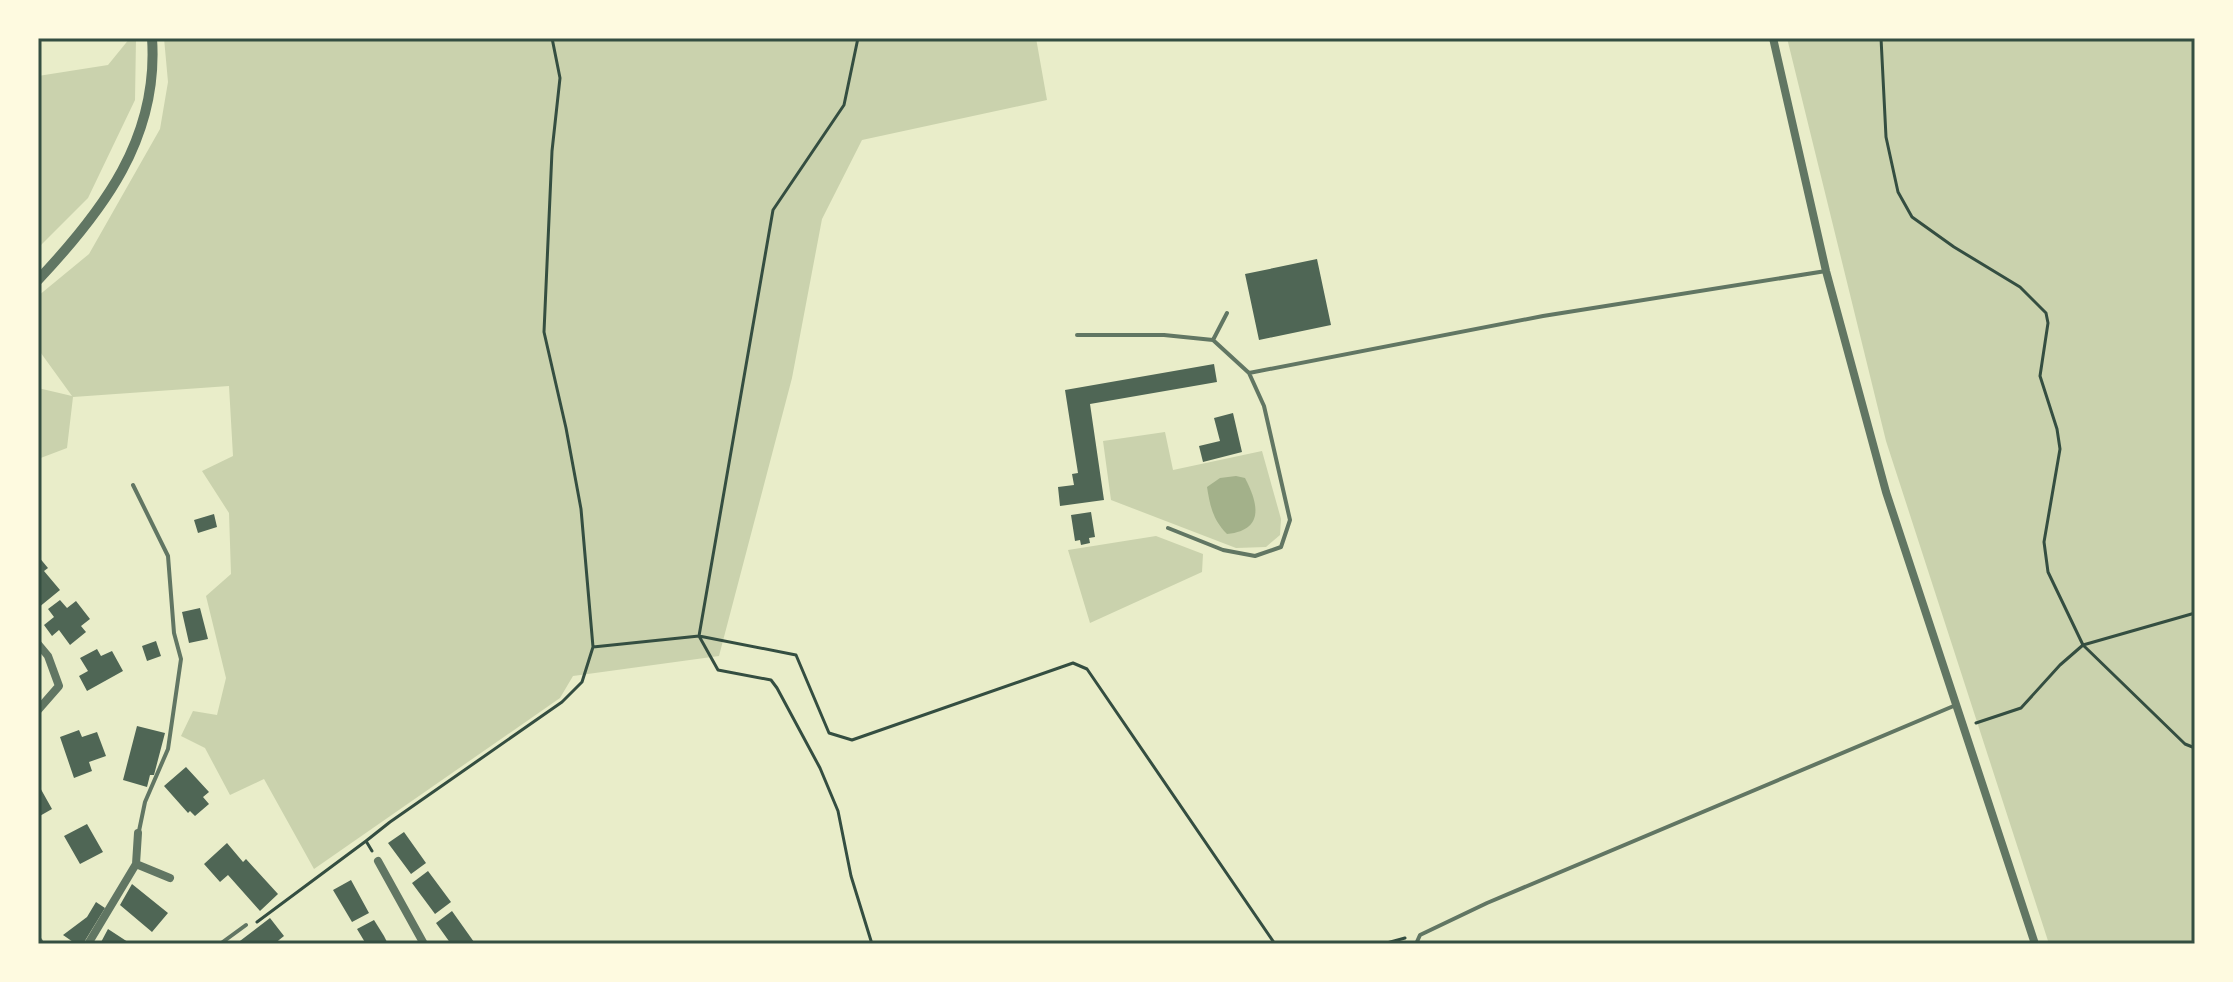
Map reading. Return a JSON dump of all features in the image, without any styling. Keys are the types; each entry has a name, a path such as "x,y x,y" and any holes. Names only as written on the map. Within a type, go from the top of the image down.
{"street":[{"path":"38,280 77,239 127,165 150,102 152,38"},
{"path":"1773,38 1826,271 1886,492 2035,944"},
{"path":"38,644 48,656 59,686 38,710"},
{"path":"88,944 136,864 138,833"},
{"path":"378,861 424,944"},
{"path":"136,864 170,878"}],"lane":[{"path":"1249,373 1543,316 1826,271"},
{"path":"1213,340 1227,313"},
{"path":"1077,335 1164,335 1213,340 1249,373 1264,406 1290,520 1281,547 1255,556 1223,550 1168,528"},
{"path":"133,485 168,556 174,633 181,659 168,749 145,802 138,833"},
{"path":"1416,944 1420,935 1517,891 1956,705"},
{"path":"220,944 246,925"}],"path":[{"path":"284,902 562,702 582,682 593,647 581,509 544,332 551,166 560,78 552,38"},
{"path":"858,38 844,105 773,210 699,636 718,670 771,680 777,688 820,768 838,811 851,876 872,944"},
{"path":"1881,38 1886,137 1898,192 1912,217 2020,287 2046,313 2048,323 2040,376 2060,449 2044,542 2048,572 2083,645 2185,744 2195,748"},
{"path":"1963,728 2021,708 2083,645 2195,613"},
{"path":"593,647 699,636 796,655 829,733 852,740 1073,663 1087,669 1275,944"},
{"path":"366,841 378,861"},
{"path":"1383,944 1420,935"}],"shaded area":[{"path":"130,38 136,38 135,100 88,198 38,248 38,76 108,65"},
{"path":"164,38 1036,38 1047,100 862,140 822,219 792,378 719,656 573,676 560,698 314,869 264,779 230,795 205,748 181,736 193,711 217,715 226,678 206,596 231,574 229,513 202,471 233,456 229,386 73,397 67,448 38,459 38,388 72,396 38,349 38,296 89,254 160,129 168,82"},
{"path":"1787,38 2195,38 2195,944 2049,944 1886,441"},
{"path":"1165,432 1173,470 1262,451 1281,519 1280,535 1266,547 1236,548 1111,500 1103,441"},
{"path":"1220,478 1245,478 1253,498 1255,515 1247,527 1227,534 1213,512 1207,487"},
{"path":"1156,536 1203,554 1202,572 1090,623 1068,550"}],"building":[{"path":"1317,259 1331,325 1259,340 1245,274"},
{"path":"1214,364 1217,382 1090,404 1104,500 1060,506 1058,487 1074,485 1072,474 1078,473 1065,390"},
{"path":"1233,413 1242,452 1203,462 1199,446 1220,441 1214,418"},
{"path":"1091,512 1095,537 1089,538 1090,543 1081,545 1080,540 1075,541 1071,515"},
{"path":"214,514 217,527 198,533 194,520"},
{"path":"38,556 48,568 44,571 60,590 38,608"},
{"path":"60,600 67,608 76,601 90,619 81,626 86,632 70,645 59,630 52,636 44,625 54,617 48,609"},
{"path":"200,608 208,639 189,643 182,612"},
{"path":"156,641 161,656 147,661 142,646"},
{"path":"97,649 101,656 112,651 123,671 87,691 79,676 88,671 80,658"},
{"path":"137,726 165,733 154,775 150,775 147,787 123,780"},
{"path":"79,730 82,737 97,732 106,756 89,762 92,771 74,778 60,737"},
{"path":"186,767 209,792 203,797 209,804 195,816 190,811 188,813 164,786"},
{"path":"38,784 52,809 38,817"},
{"path":"87,824 103,852 80,864 64,836"},
{"path":"404,832 426,863 411,874 388,843"},
{"path":"227,843 278,894 260,911 228,875 220,882 204,864"},
{"path":"428,871 451,902 435,914 412,883"},
{"path":"351,880 369,913 352,922 333,890"},
{"path":"132,884 168,913 152,932 120,905"},
{"path":"96,902 105,908 83,944 76,944 63,935 87,917"},
{"path":"452,911 474,942 472,944 451,944 436,923"},
{"path":"270,918 284,936 274,944 236,944"},
{"path":"374,920 388,944 366,944 357,929"},
{"path":"108,929 131,944 100,944"}]}
